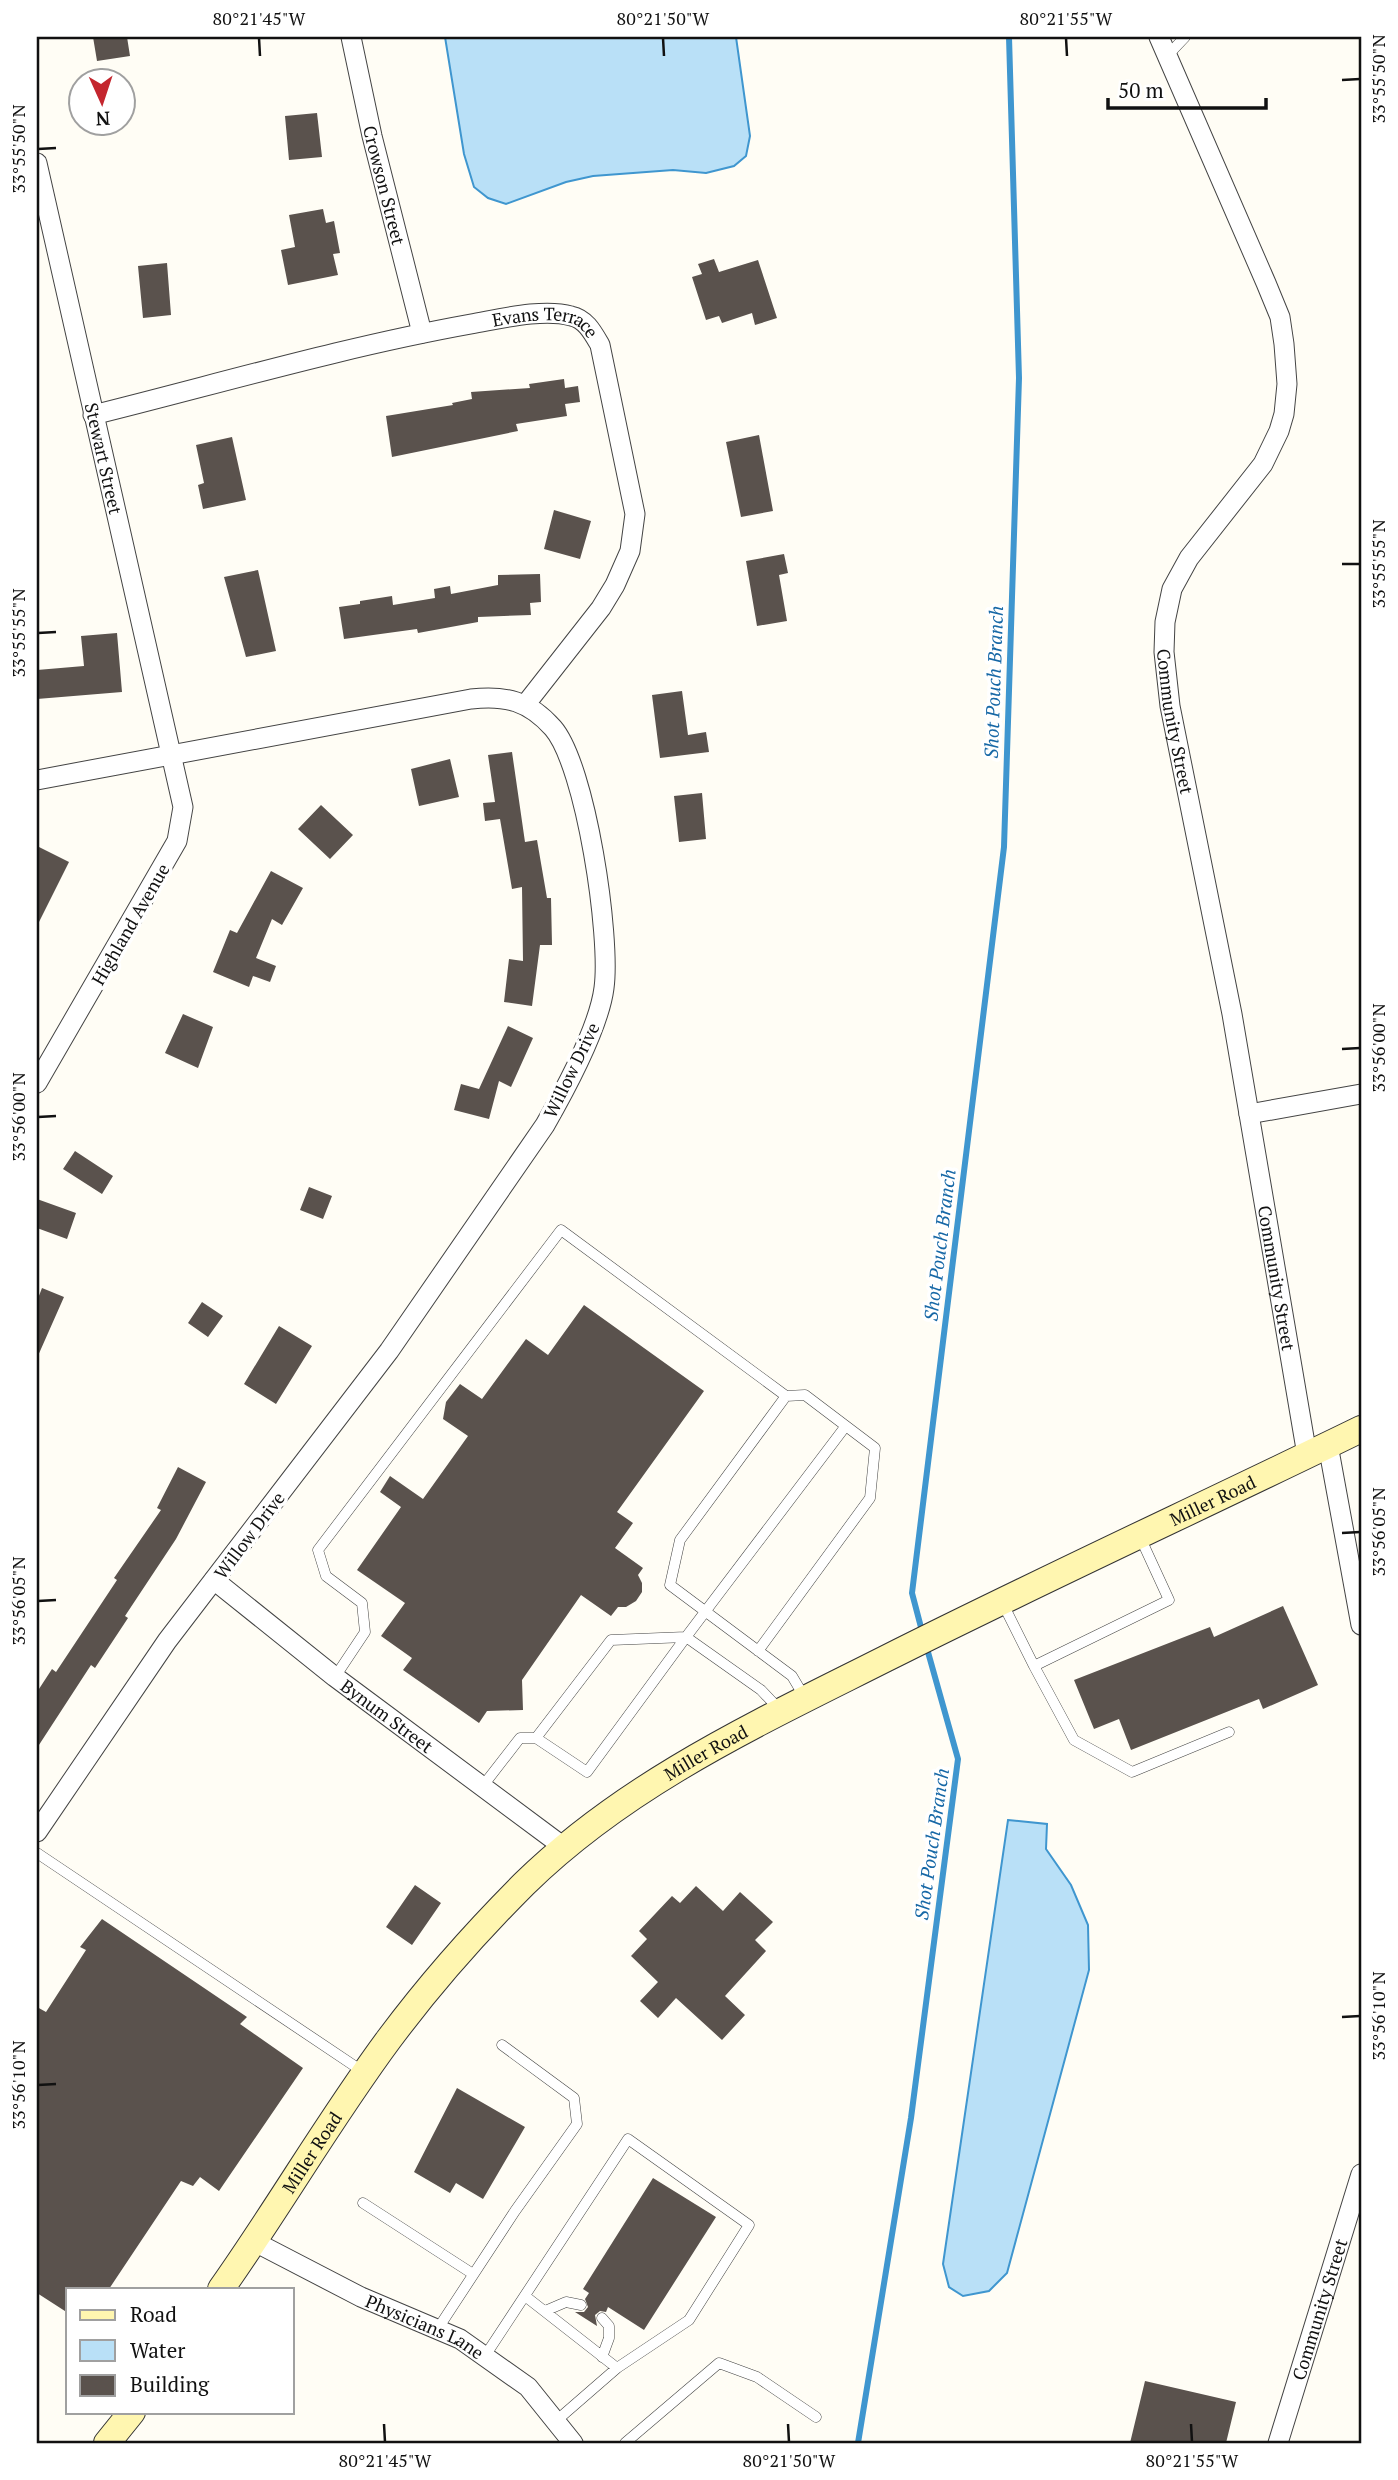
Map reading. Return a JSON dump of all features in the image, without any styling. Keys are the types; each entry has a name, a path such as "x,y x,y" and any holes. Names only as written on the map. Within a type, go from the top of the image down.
{"main road":[{"name":"Miller Road","path":"221,2288 388,2040 455,1958 526,1883 596,1823 674,1769 781,1710 1361,1429"},
{"path":"107,2443 130,2414"}],"street":[{"name":"Crowson Street","path":"351,37 372,136 422,333"},
{"name":"Community Street","path":"1159,37 1280,317 1287,384 1279,431 1263,464 1189,558 1172,589 1165,622 1164,652 1170,706 1232,1014 1249,1114 1318,1450 1361,1625"},
{"name":"Stewart Street","path":"37,163 172,754"},
{"name":"Evans Terrace","path":"93,415 422,333 504,318 559,314 578,318 590,328 600,345 635,514 630,551 626,565 601,608 525,705"},
{"name":"Willow Drive","path":"37,780 471,699 495,696 525,705 555,730 567,752 578,783 590,832 606,962 600,1009 564,1092 510,1178 389,1351 167,1641 37,1832"},
{"name":"Highland Avenue","path":"37,1083 177,841 183,807 172,754"},
{"path":"1249,1114 1361,1094"},
{"name":"Bynum Street","path":"214,1580 335,1677 565,1848"},
{"name":"Community Street","path":"1278,2443 1361,2174"},
{"name":"Physicians Lane","path":"253,2241 360,2297 460,2339 528,2387 573,2443"}],"lane":[{"path":"1167,55 1185,37"},
{"path":"335,1677 365,1632 362,1603 327,1576 318,1550 561,1230 786,1396 805,1395 875,1448 870,1498 758,1651"},
{"path":"786,1396 680,1540 670,1585 792,1676 805,1698"},
{"path":"482,1787 520,1738 536,1738 587,1772 845,1427"},
{"path":"1034,1666 1169,1600 1139,1537"},
{"path":"1002,1602 1074,1740 1132,1772 1229,1731"},
{"path":"536,1738 611,1640 686,1637 761,1690 781,1710"},
{"path":"37,1853 365,2073"},
{"path":"438,2330 577,2124 574,2098 502,2045"},
{"path":"485,2356 628,2139 749,2225 689,2320 617,2368 556,2421"},
{"path":"363,2203 474,2274"},
{"path":"525,2296 617,2368"},
{"path":"545,2311 566,2302 580,2305"},
{"path":"602,2318 609,2326 609,2338 602,2357"},
{"path":"625,2443 719,2363 757,2377 816,2417"}],"water":[{"path":"445,37 736,37 750,136 746,156 734,166 706,173 673,170 593,176 566,182 506,204 488,198 474,187 464,154"},
{"path":"1008,1820 1047,1824 1046,1849 1071,1885 1088,1925 1089,1970 1007,2273 989,2291 963,2296 949,2287 943,2264"}],"building":[{"path":"93,37 127,37 130,56 97,61"},
{"path":"317,113 322,157 289,160 285,116"},
{"path":"323,209 326,223 334,221 340,253 333,254 338,275 288,285 281,250 295,247 289,215"},
{"path":"714,259 719,272 758,260 777,318 755,325 752,313 722,323 719,316 706,320 692,277 702,274 698,264"},
{"path":"167,263 171,315 143,318 138,266"},
{"path":"564,379 565,388 578,386 580,402 565,404 567,416 516,424 518,431 392,457 386,416 453,405 452,403 472,399 471,392 530,388 529,384"},
{"path":"759,435 773,511 741,517 726,442"},
{"path":"232,437 246,500 203,509 198,485 204,483 196,445"},
{"path":"554,510 591,521 580,559 544,549"},
{"path":"784,554 788,573 779,575 787,621 757,626 746,561"},
{"path":"258,570 276,651 246,657 224,577"},
{"path":"540,574 541,602 530,603 531,615 478,617 478,622 418,633 417,629 344,639 339,607 392,596 393,605 435,598 434,589 450,586 451,594 498,585 498,575"},
{"path":"117,633 122,692 37,699 37,670 84,666 81,636"},
{"path":"682,691 688,735 706,732 709,752 660,758 652,695"},
{"path":"512,752 525,842 537,840 547,898 551,898 552,945 540,945 532,1006 504,1002 509,959 523,961 522,887 512,889 500,819 485,821 483,803 495,802 488,755"},
{"path":"450,759 459,797 419,806 411,769"},
{"path":"702,793 706,839 679,842 674,796"},
{"path":"321,805 353,835 330,859 298,829"},
{"path":"37,846 69,862 37,926"},
{"path":"271,871 303,888 282,925 272,919 256,958 276,966 270,982 253,976 249,987 213,972 230,930 237,933"},
{"path":"183,1014 213,1027 198,1068 165,1053"},
{"path":"508,1026 533,1038 511,1087 499,1081 489,1119 454,1110 461,1084 479,1089"},
{"path":"75,1151 113,1176 102,1194 63,1169"},
{"path":"309,1187 332,1196 323,1219 300,1210"},
{"path":"37,1199 76,1213 67,1239 37,1228"},
{"path":"42,1288 64,1297 37,1358 37,1301"},
{"path":"202,1302 223,1316 208,1337 188,1323"},
{"path":"584,1305 704,1391 617,1512 633,1523 615,1548 643,1568 638,1575 642,1592 636,1601 626,1607 618,1607 611,1616 581,1595 522,1680 523,1710 487,1711 479,1723 403,1670 412,1658 381,1636 405,1603 357,1570 401,1507 380,1492 390,1476 423,1499 468,1436 443,1419 446,1402 460,1384 482,1399 526,1339 548,1355"},
{"path":"279,1326 312,1346 276,1404 244,1384"},
{"path":"178,1467 206,1482 176,1539 125,1616 128,1618 95,1668 91,1665 37,1748 37,1692 52,1669 56,1672 117,1580 114,1578 161,1510 157,1508"},
{"path":"1283,1606 1318,1685 1263,1709 1259,1699 1131,1750 1119,1719 1094,1729 1074,1680 1210,1627 1214,1637"},
{"path":"415,1885 441,1903 412,1945 386,1927"},
{"path":"696,1886 723,1911 740,1892 773,1922 755,1940 766,1951 725,1996 745,2015 722,2040 676,1998 658,2018 640,2001 658,1982 631,1956 647,1939 639,1931 672,1896 680,1903"},
{"path":"102,1919 247,2017 240,2024 303,2068 219,2191 200,2177 193,2186 181,2181 110,2288 66,2288 66,2312 37,2293 37,2007 46,2012 86,1950 80,1947"},
{"path":"457,2088 525,2127 483,2199 456,2183 450,2193 414,2172"},
{"path":"653,2178 716,2217 644,2330 608,2307 606,2312 600,2311 595,2315 597,2326 575,2312 584,2312 588,2307 585,2299 589,2293 583,2289"},
{"path":"1145,2381 1236,2402 1226,2443 1130,2443"}],"waterway":[{"name":"Shot Pouch Branch","path":"923,1635 912,1593 1004,847 1019,378 1009,37"},
{"name":"Shot Pouch Branch","path":"858,2443 911,2118 958,1759 926,1645"}]}
